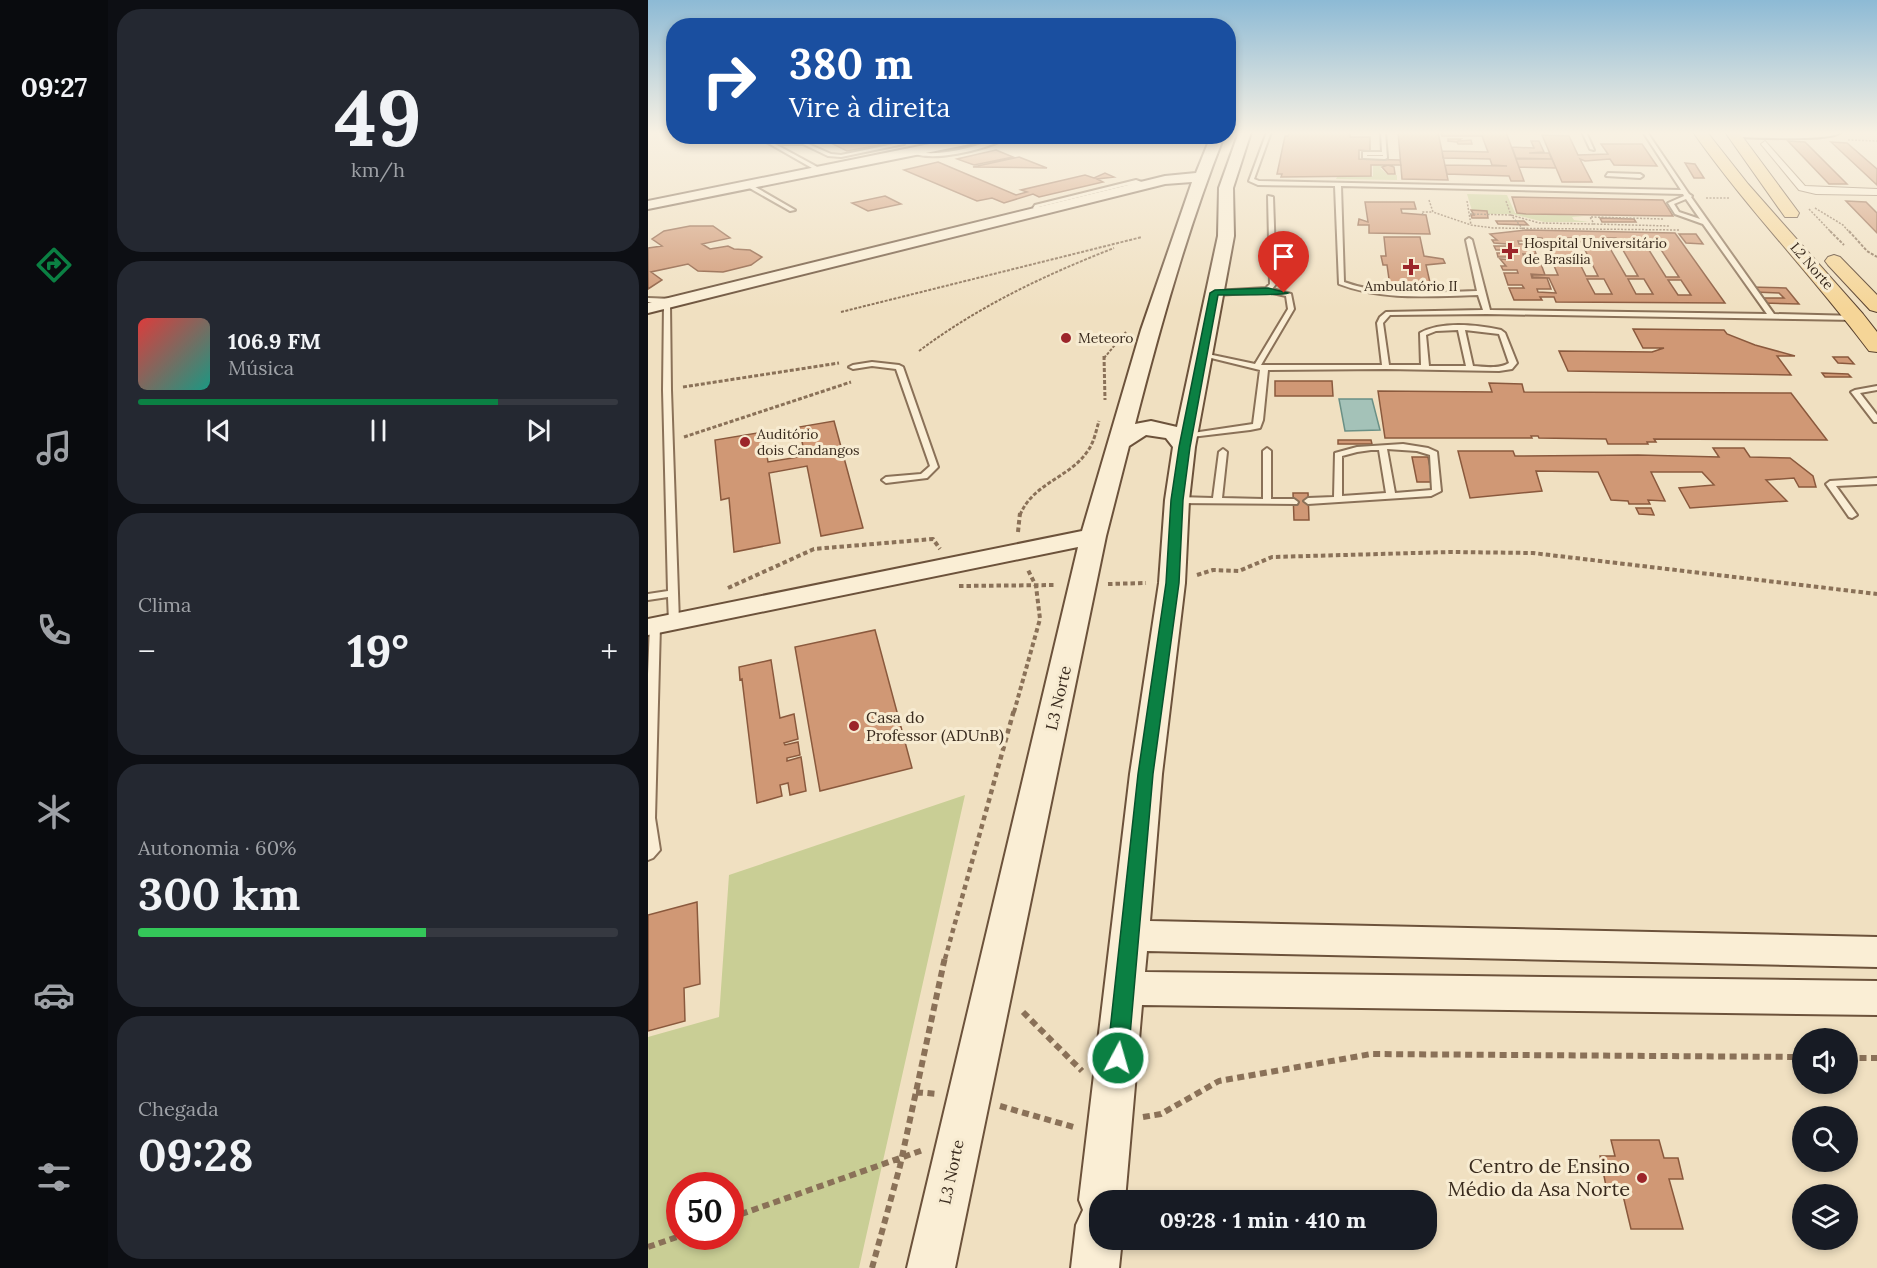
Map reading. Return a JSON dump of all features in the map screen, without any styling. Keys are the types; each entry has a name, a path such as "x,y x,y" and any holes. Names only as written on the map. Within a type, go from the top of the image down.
{"main road":[{"path":"648,205 717,191"},
{"path":"648,308 1121,191"},
{"name":"L3 Norte","path":"931,1268 1093,536 1150,330 1195,191"},
{"path":"1103,1190 1146,774 1172,583 1177,500 1185,441 1215,293 1211,239 1225,191"},
{"name":"L2 Norte","path":"1747,191 1857,318 1877,346"},
{"name":"L2 Norte","path":"1772,191 1802,226"},
{"path":"1185,224 1188,238 1211,239"},
{"name":"L2 Norte","path":"1825,252 1877,306"},
{"path":"1119,443 1133,430 1157,428 1174,433 1185,441"},
{"path":"656,635 1093,536"},
{"path":"1128,936 1877,952"},
{"path":"1125,987 1877,998"},
{"path":"1095,1268 1097,1250"}],"street":[{"path":"1827,191 1877,192"}],"lane":[{"path":"759,191 792,210"},
{"path":"1338,191 1341,283 1371,291 1480,293"},
{"path":"1620,191 1688,194"},
{"path":"1686,191 1705,223 1772,316"},
{"path":"1688,194 1671,203 1677,213 1705,223"},
{"path":"1268,290 1273,284 1270,197"},
{"path":"1469,240 1480,293 1487,312"},
{"path":"1215,293 1268,290 1289,295 1291,309 1260,367"},
{"path":"648,300 671,302 667,390 672,593 656,635 650,682 648,818 653,850 648,855"},
{"path":"1386,367 1380,323 1388,313 1487,312 1857,318"},
{"path":"1203,355 1260,367 1498,369 1509,367 1513,363 1502,333 1491,329 1461,329 1423,332 1425,367"},
{"path":"1461,329 1470,368"},
{"path":"853,367 872,364 899,367 934,467 924,476 886,480"},
{"path":"1185,441 1257,426 1265,371 1260,367"},
{"path":"1877,388 1855,392 1877,420"},
{"path":"1383,448 1391,496"},
{"path":"1308,501 1391,496 1437,491 1434,454 1425,448 1383,448 1351,449 1338,455 1338,499"},
{"path":"1267,451 1267,501"},
{"path":"1217,500 1223,452"},
{"path":"1852,515 1830,484 1877,481"},
{"path":"1177,500 1293,502"},
{"path":"648,597 672,593"}],"path":[{"path":"1706,198 1732,198 1734,195"},
{"path":"1428,196 1433,212"},
{"path":"1802,202 1850,251"},
{"path":"1423,214 1422,212 1433,212 1471,225 1493,228 1682,230"},
{"path":"1470,214 1511,215 1539,223 1683,226"},
{"path":"1511,215 1523,229"},
{"path":"1594,224 1590,216 1667,219"},
{"path":"842,312 1070,258 1142,237 1093,256 1000,299 935,339 920,351"},
{"path":"1103,407 1106,397 1104,356 1127,330"},
{"path":"667,390 840,363"},
{"path":"669,443 857,379"},
{"path":"872,1268 902,1157 940,973 1040,619 1036,586 1019,553 1017,517 1035,490 1083,458 1090,449 1100,418"},
{"path":"728,589 814,549 933,539 943,553"},
{"path":"956,586 1172,583 1213,570 1239,571 1272,557 1451,552 1533,553 1877,594"},
{"path":"1023,1012 1089,1078"},
{"path":"916,1092 968,1096 1074,1128 1161,1114 1219,1081 1371,1054 1792,1057"},
{"path":"1858,1058 1877,1058"},
{"path":"744,1213 958,1139"},
{"path":"648,1247 666,1241"}],"green space":[{"path":"1467,194 1507,195 1515,213 1584,216 1572,217 1574,220 1589,222 1544,222 1512,214 1473,214"},
{"path":"965,795 859,1268 648,1268 648,1037 719,1017 729,875"}],"water":[{"path":"1339,399 1372,399 1380,430 1345,431"}],"building":[{"path":"954,191 1007,191 1016,195 1027,192 1025,191 1064,191 1039,197 1033,194 1004,203 992,198 977,201"},
{"path":"885,196 901,204 868,211 852,203"},
{"path":"1512,197 1663,200 1673,216 1517,213"},
{"path":"1846,201 1866,202 1877,213 1877,233"},
{"path":"1365,202 1414,202 1416,209 1401,209 1402,213 1426,215 1430,234 1369,233 1369,225 1358,225 1359,219 1368,222"},
{"path":"1471,210 1487,211 1488,218 1472,218 1471,215 1474,215"},
{"path":"1600,218 1634,219 1636,222 1602,222"},
{"path":"1496,221 1524,221 1528,225 1498,224"},
{"path":"690,226 713,226 730,238 702,244 710,249 728,246 734,249 750,250 762,257 751,265 723,272 698,271 688,264 651,272 662,280 648,289 648,248 662,246 652,239 664,231"},
{"path":"1526,230 1675,233 1725,303 1556,302 1554,297 1540,297 1542,300 1514,300 1509,288 1524,288 1522,285 1508,285 1504,273 1518,273 1517,270 1503,270 1501,266 1506,266 1500,259 1513,260 1512,257 1498,257 1497,253 1510,253 1509,250 1496,250 1494,246 1508,246 1494,243 1492,240 1497,240 1490,234","holes":["1529,237 1542,238 1558,275 1545,275 1541,264 1527,263 1526,260 1539,261 1538,257 1524,257 1523,254 1536,254 1533,244 1519,244 1518,241 1531,241","1567,238 1579,238 1598,276 1586,276","1604,238 1616,238 1638,276 1626,276","1642,239 1654,239 1679,277 1666,277","1531,274 1545,275 1532,275 1549,278 1556,293 1538,292 1537,289 1551,289 1547,278 1532,278","1587,279 1604,279 1612,294 1595,294","1628,279 1644,279 1653,294 1636,294","1668,280 1681,280 1691,295 1678,295"]},
{"path":"1679,234 1696,234 1703,244 1686,243"},
{"path":"1384,237 1420,237 1424,256 1443,259 1445,263 1426,265 1431,287 1390,286 1387,265 1383,265 1381,256 1386,256"},
{"path":"1750,287 1786,288 1799,304 1764,303 1760,298 1784,298 1779,293 1754,292"},
{"path":"1633,329 1724,330 1727,334 1755,345 1795,356 1777,356 1791,375 1568,371 1559,351 1652,352 1664,348 1643,348"},
{"path":"1833,357 1848,357 1854,364 1838,363"},
{"path":"1822,373 1848,374 1851,377 1825,377"},
{"path":"1275,381 1332,381 1333,396 1275,396"},
{"path":"1489,383 1522,384 1524,392 1791,393 1827,440 1654,439 1656,442 1647,442 1648,444 1608,444 1606,439 1539,438 1538,436 1531,436 1532,438 1385,438 1378,391 1492,392"},
{"path":"834,421 863,528 821,536 807,466 769,473 780,543 734,552 729,498 721,500 715,440 763,432 768,462 805,456 799,427"},
{"path":"1338,440 1371,440 1372,444 1338,444"},
{"path":"1713,448 1744,448 1750,457 1790,458 1813,476 1816,487 1799,487 1794,478 1766,480 1787,501 1690,508 1679,488 1714,485 1702,472 1651,472 1665,501 1648,500 1650,504 1629,504 1628,501 1611,500 1598,472 1536,471 1542,491 1470,498 1458,451 1513,451 1515,456 1719,457"},
{"path":"1412,457 1428,457 1433,482 1417,482"},
{"path":"1293,493 1308,493 1309,520 1294,520"},
{"path":"1636,508 1651,508 1654,515 1639,514"},
{"name":"Casa do Professor (ADUnB)","path":"875,630 912,768 820,791 795,647"},
{"path":"771,660 780,718 794,714 798,739 784,743 785,745 798,742 800,755 787,758 787,761 801,757 806,791 790,795 788,783 780,785 782,796 757,803 739,667"},
{"path":"697,902 700,984 684,988 685,1021 648,1031 648,915"},
{"path":"1611,1140 1659,1140 1664,1158 1678,1158 1683,1179 1669,1179 1683,1229 1631,1229 1621,1187 1606,1186 1600,1156 1615,1156"}],"place":[{"name":"Hospital Universitário de Brasília","path":"1510,251"},
{"name":"Ambulatório II","path":"1411,267"},
{"name":"Meteoro","path":"1066,338"},
{"name":"Auditório dois Candangos","path":"745,442"},
{"name":"Casa do Professor (ADUnB)","path":"854,726"},
{"name":"Centro de Ensino Médio da Asa Norte","path":"1642,1178"}],"route":[{"path":"1118,1058 1128,936 1146,774 1172,583 1177,500 1184,447 1215,293 1251,293 1268,290 1284,293"}]}
